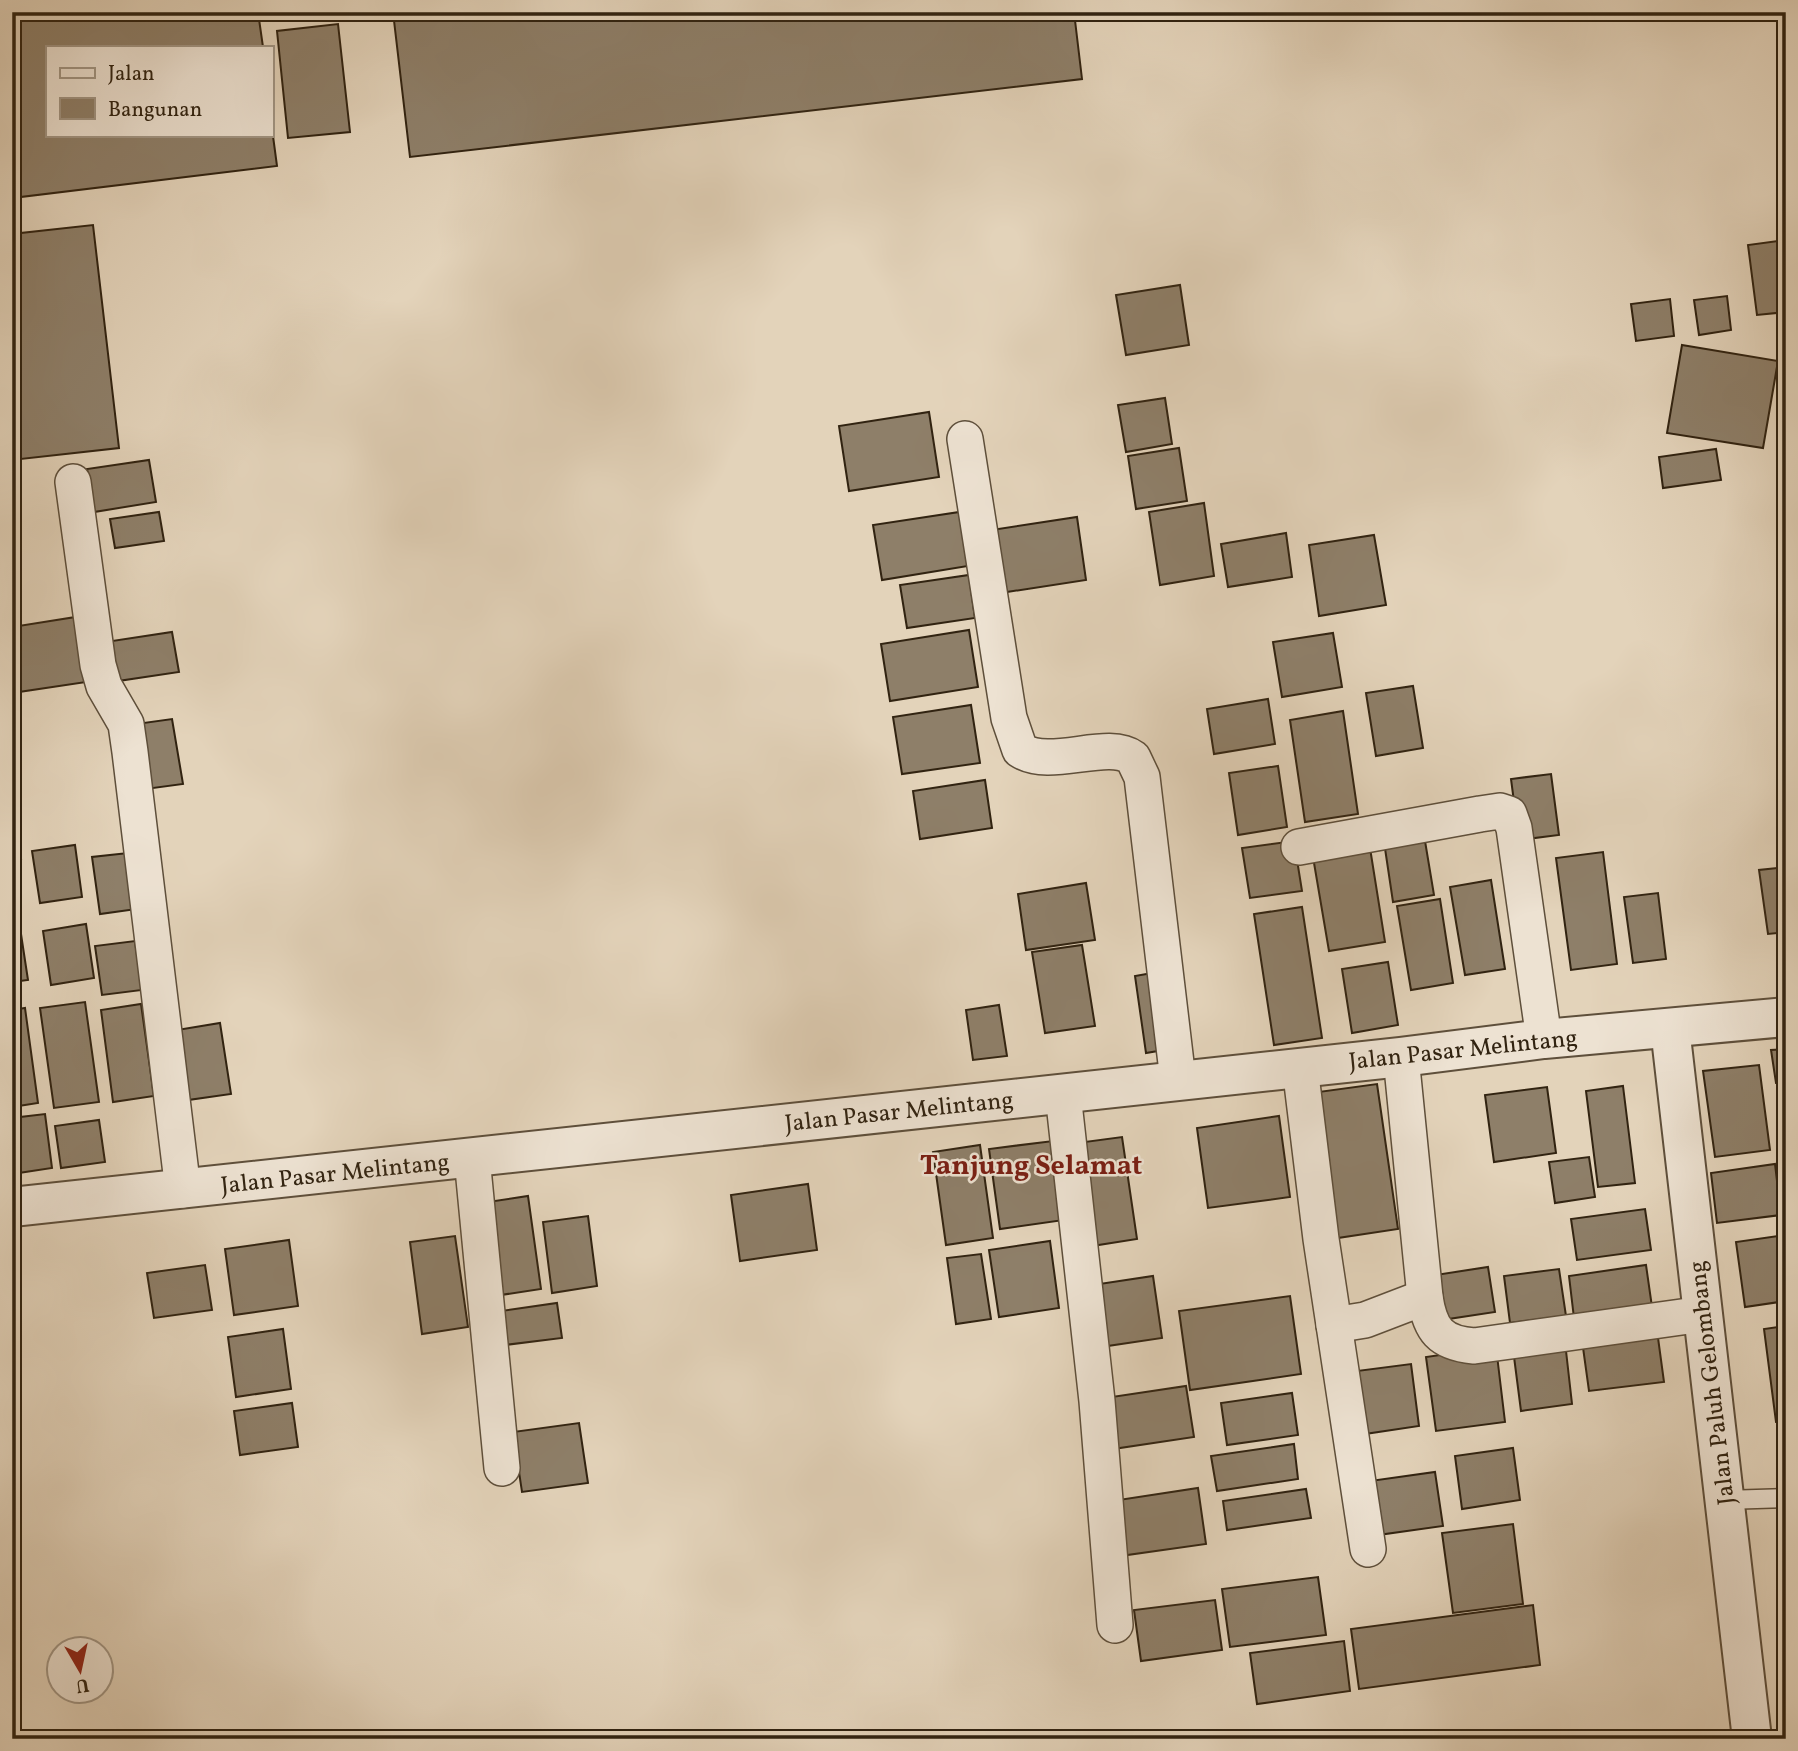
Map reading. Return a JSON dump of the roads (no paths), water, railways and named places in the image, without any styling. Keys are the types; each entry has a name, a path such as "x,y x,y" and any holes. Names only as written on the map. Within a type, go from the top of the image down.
{"street":[{"path":"965,439 1009,718 1020,750 1037,757 1120,752 1133,758 1142,777 1178,1080"},
{"path":"73,482 98,665 104,686 126,724 183,1190"},
{"path":"1299,848 1491,812 1509,814 1514,828 1544,1039"},
{"name":"Jalan Pasar Melintang","path":"12,1207 1401,1057 1544,1039 1786,1017"},
{"name":"Jalan Paluh Gelombang","path":"1670,1028 1752,1739"},
{"path":"1401,1057 1425,1297 1432,1326 1443,1338 1455,1345 1474,1346 1703,1314"},
{"path":"1300,1067 1334,1325 1368,1549"},
{"path":"1063,1094 1097,1401 1115,1625"},
{"path":"472,1158 502,1468"},
{"path":"1334,1325 1365,1320 1425,1297"}],"lane":[{"path":"1725,1500 1786,1498"}],"district":[{"name":"Tanjung Selamat","path":"1031,1164"}]}
